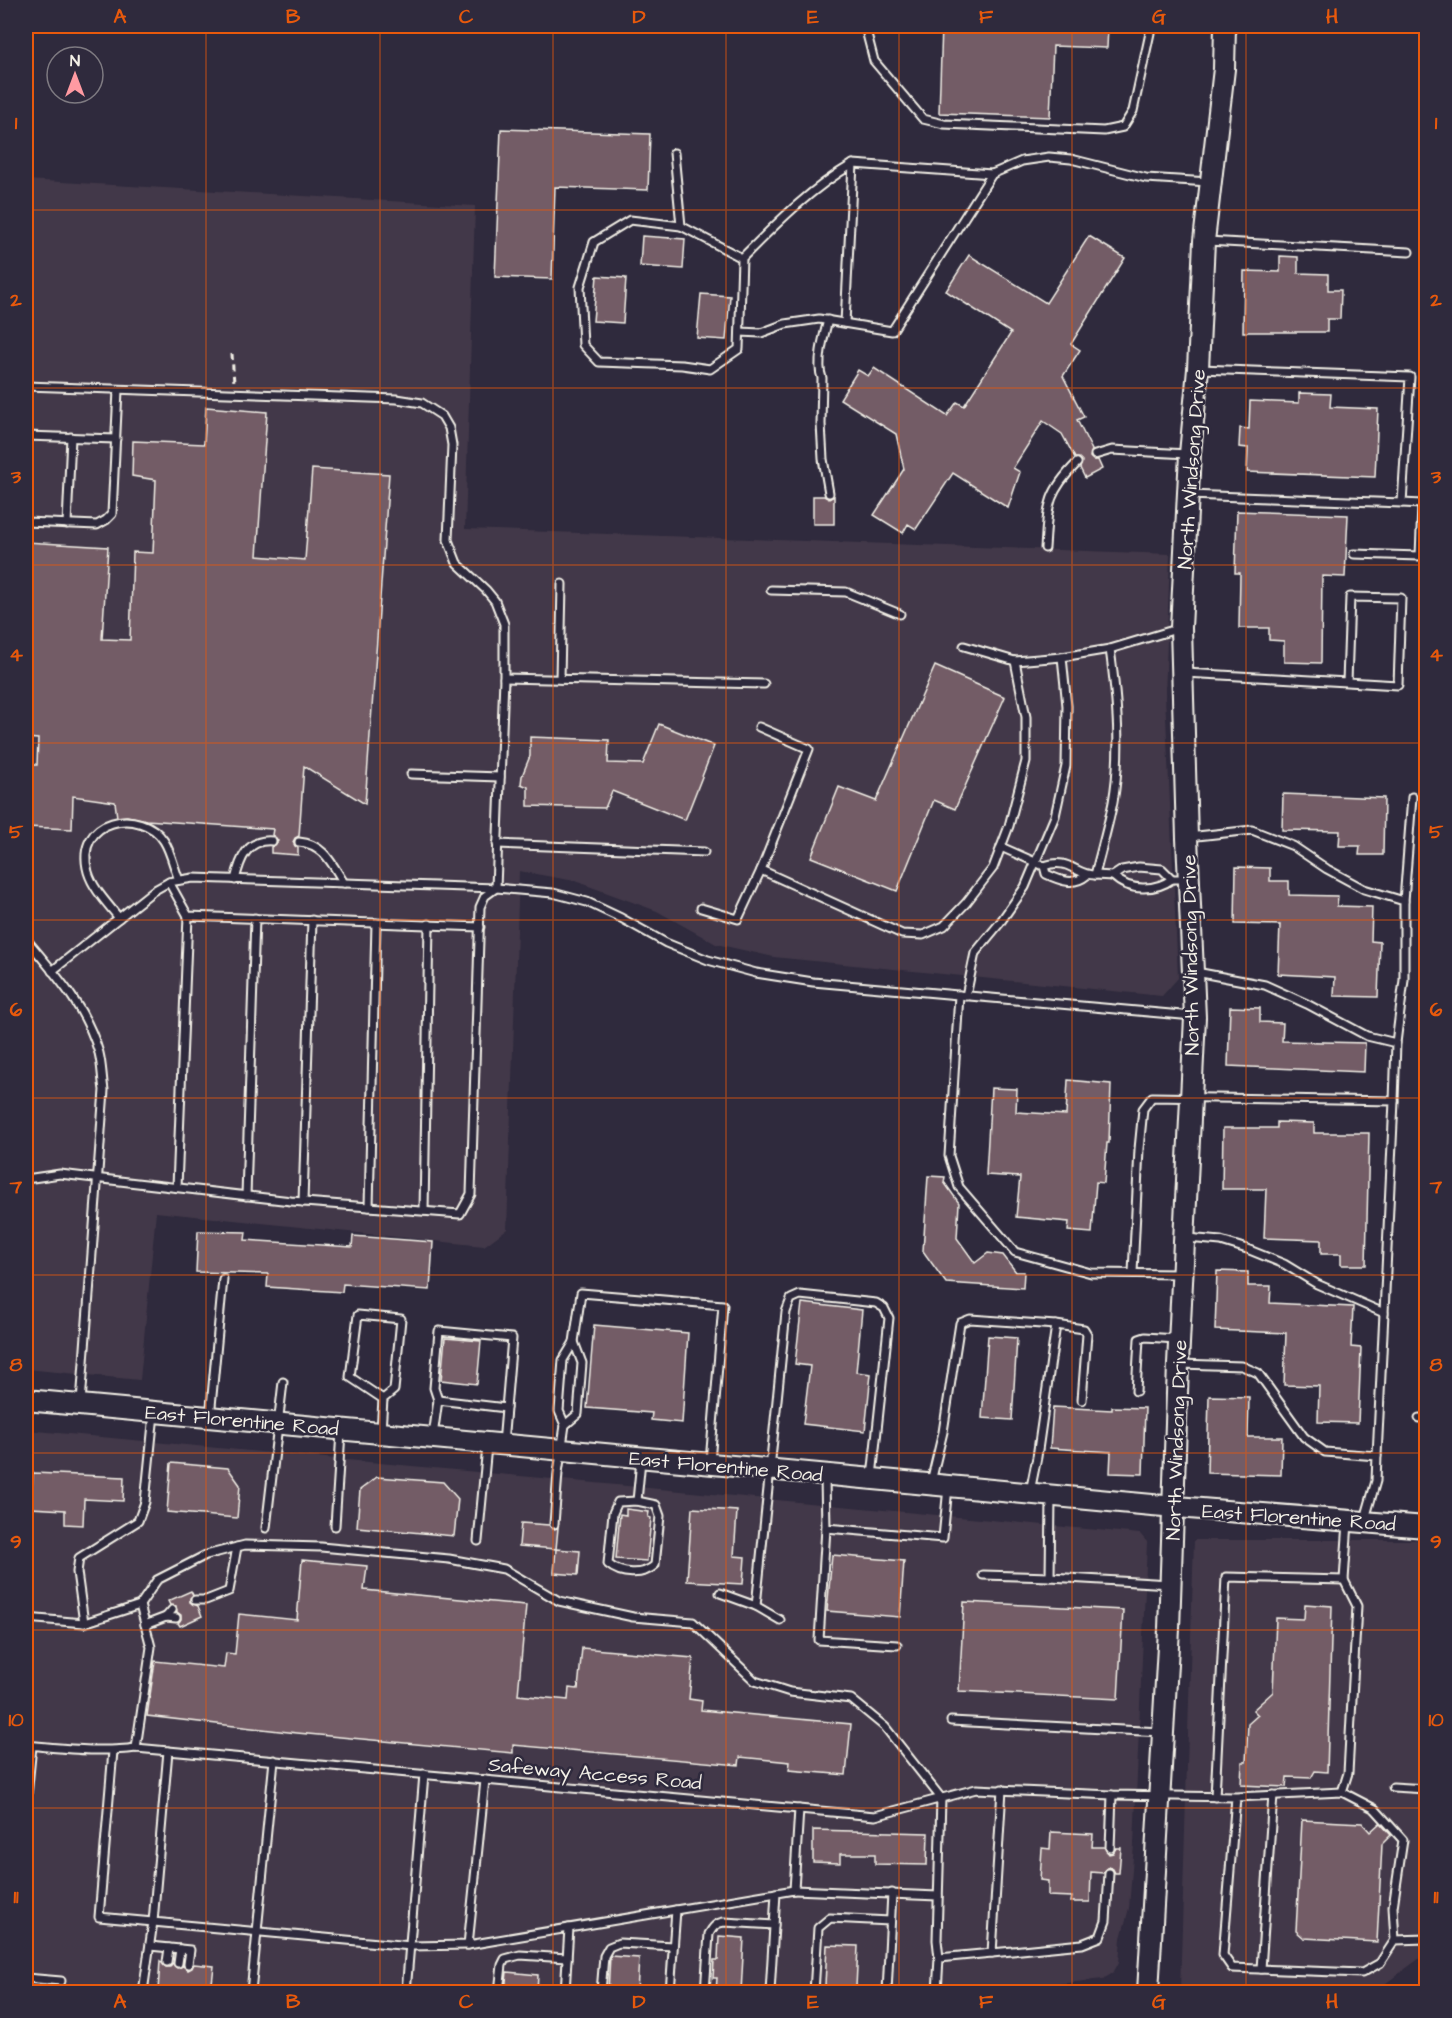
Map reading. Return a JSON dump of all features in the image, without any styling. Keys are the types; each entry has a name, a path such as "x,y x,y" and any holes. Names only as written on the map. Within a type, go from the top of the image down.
{"street":[{"name":"North Windsong Drive","path":"1148,1992 1174,1507 1179,1339 1195,1017 1193,971 1181,879 1187,838 1181,628 1204,241 1224,69 1225,26"},
{"name":"East Florentine Road","path":"26,1400 939,1486 1426,1527"}],"lane":[{"path":"867,26 874,61 923,119 944,124 1104,131 1123,127 1133,111 1150,33 1149,26"},
{"path":"674,153 681,226"},
{"path":"742,258 681,226 630,220 594,242 580,287 583,345 599,362 682,365 710,369 739,350 742,258 790,210 853,164 992,174 1022,161 1049,157 1071,159 1146,178 1212,182"},
{"path":"845,323 853,164"},
{"path":"740,332 761,333 786,324 819,318 892,331 992,174"},
{"path":"1204,241 1409,252"},
{"path":"828,320 823,338 820,372 823,459 829,492"},
{"path":"1198,369 1410,377 1402,503"},
{"path":"26,386 397,399 422,403 442,416 449,428 452,445 448,540 457,563 495,601 504,624 496,888"},
{"path":"26,522 97,525 112,514 118,390"},
{"path":"26,436 116,439"},
{"path":"67,524 71,437"},
{"path":"1095,455 1112,450 1190,454"},
{"path":"1045,548 1048,503 1061,480 1077,463"},
{"path":"1188,495 1422,504 1420,556 1354,554"},
{"path":"560,679 562,584"},
{"path":"771,590 846,592 900,614"},
{"path":"1182,672 1347,682 1398,685 1401,598 1350,597 1347,682"},
{"path":"964,646 1014,661 1062,657 1110,649 1181,628"},
{"path":"1044,866 1046,874 1071,882 1091,875 1113,801 1118,747 1118,705 1110,649"},
{"path":"1062,657 1067,705 1066,766 1055,816 1025,887 975,953 963,996 949,1156 959,1187 1014,1252 1091,1273 1183,1274"},
{"path":"761,870 902,934 923,935 944,926 966,903 993,868 1009,826 1026,761 1026,717 1014,661"},
{"path":"504,678 764,684"},
{"path":"701,908 738,919 761,870 809,749 759,727"},
{"path":"411,774 500,777"},
{"path":"1236,1797 1223,1954 1232,1968 1362,1973 1380,1964 1395,1940 1393,1907 1403,1840 1375,1809 1342,1792 1348,1773 1357,1606 1344,1580 1356,1521 1376,1481 1396,1042 1404,980 1404,901 1412,796"},
{"path":"119,918 88,874 85,855 87,844 92,834 101,827 118,822 152,828 164,842 179,880"},
{"path":"1187,838 1252,830 1293,846 1327,869 1364,889 1404,901"},
{"path":"235,880 240,862 250,846 263,840 272,841"},
{"path":"299,842 312,843 328,857 344,883"},
{"path":"497,844 704,852"},
{"path":"1001,847 1044,866 1056,861 1091,875 1113,876 1122,870 1139,867 1162,869 1181,879"},
{"path":"1113,876 1120,883 1129,887 1149,888 1181,879"},
{"path":"52,970 153,891 169,882 179,880 193,878 496,888 553,893 587,902 621,918 666,944 708,960 756,973 813,982 1195,1017"},
{"path":"169,882 188,916 177,1187"},
{"path":"26,1179 60,1174 303,1202 460,1214 471,1194 480,907 485,896 496,888"},
{"path":"188,916 480,927"},
{"path":"246,1196 255,918"},
{"path":"303,1202 312,920"},
{"path":"369,1207 376,923"},
{"path":"424,1211 429,924"},
{"path":"26,939 71,993 83,1013 99,1054 104,1090 81,1405"},
{"path":"1193,971 1265,985 1367,1036 1396,1042"},
{"path":"1133,1273 1137,1172 1143,1109 1152,1097 1394,1101"},
{"path":"1184,1238 1221,1241 1247,1249 1284,1264 1317,1284 1384,1313"},
{"path":"210,1417 223,1279"},
{"path":"554,1524 565,1425 559,1411 563,1360 574,1342 580,1293 723,1305 710,1464"},
{"path":"756,1606 786,1312 791,1299 801,1295 876,1302 884,1308 889,1318 872,1479"},
{"path":"381,1433 383,1400 394,1390 401,1319 358,1315 350,1377 383,1400"},
{"path":"826,1528 943,1538 939,1486 943,1432 960,1323 970,1319 1084,1329 1087,1334 1082,1400"},
{"path":"1029,1494 1037,1458 1056,1325"},
{"path":"433,1438 438,1400 434,1388 439,1331 512,1338 506,1408 495,1444 478,1541"},
{"path":"1136,1391 1139,1339 1145,1337 1179,1339"},
{"path":"565,1425 578,1414 582,1363 574,1342"},
{"path":"1178,1364 1242,1366 1258,1373 1304,1437 1325,1452 1377,1456"},
{"path":"266,1528 283,1382"},
{"path":"438,1400 506,1408"},
{"path":"84,1623 77,1572 80,1558 138,1521 145,1502 154,1412"},
{"path":"335,1526 341,1430"},
{"path":"26,1445 26,1457"},
{"path":"637,1501 641,1458"},
{"path":"825,1475 826,1528 819,1640 897,1645"},
{"path":"1050,1577 1051,1496"},
{"path":"637,1501 656,1505 660,1516 655,1565 649,1571 624,1572 613,1569 608,1564 613,1513 618,1502 637,1501"},
{"path":"26,1618 84,1623 141,1605 157,1580 206,1555 245,1545 321,1547 449,1559 504,1569 559,1601 633,1617 693,1622 756,1681 790,1692 851,1699 885,1727 941,1798 937,1992"},
{"path":"195,1600 206,1600 229,1591 237,1547"},
{"path":"983,1575 1170,1584"},
{"path":"1215,1797 1226,1577 1344,1580"},
{"path":"720,1593 756,1606 780,1620"},
{"path":"199,1608 206,1600"},
{"path":"136,1748 151,1647 141,1605"},
{"path":"166,1617 172,1610"},
{"path":"145,1625 166,1617 176,1618"},
{"path":"951,1721 1163,1732"},
{"path":"26,1806 28,1745"},
{"name":"Safeway Access Road","path":"28,1745 113,1751 136,1748 875,1816 976,1789 1215,1797 1342,1792"},
{"path":"113,1751 99,1917 411,1946 468,1945 794,1890 938,1896"},
{"path":"143,1992 153,1922 168,1751"},
{"path":"251,1992 274,1760"},
{"path":"406,1992 424,1774"},
{"path":"468,1945 485,1780"},
{"path":"1393,1787 1426,1789"},
{"path":"992,1953 1002,1789"},
{"path":"1110,1848 1112,1795"},
{"path":"1262,1969 1273,1795"},
{"path":"794,1890 799,1809"},
{"path":"939,1958 1082,1944 1100,1937 1106,1921 1109,1873"},
{"path":"770,1992 776,1893"},
{"path":"887,1992 892,1893"},
{"path":"670,1992 676,1910"},
{"path":"814,1992 818,1928 830,1918 890,1921"},
{"path":"705,1992 712,1928 724,1922 774,1925"},
{"path":"565,1992 569,1928"},
{"path":"1395,1940 1426,1939"},
{"path":"601,1992 604,1956 609,1947 619,1943 673,1946"},
{"path":"150,1946 190,1950 188,1964"},
{"path":"167,1962 168,1948"},
{"path":"178,1963 180,1949"},
{"path":"499,1992 502,1965 505,1959 520,1955 567,1958"},
{"path":"26,1978 61,1981"}],"path":[{"path":"232,354 234,394"}],"shaded area":[{"path":"26,180 475,206 465,529 1170,554 1165,696 1178,978 1162,996 774,957 716,944 657,911 575,881 519,871 507,1229 484,1246 156,1212 140,1380 26,1369"},
{"path":"26,1430 1140,1534 1147,1542 1134,1844 1129,1908 1121,1938 1119,1962 1113,1973 1103,1979 984,1992 26,1992"},
{"path":"1194,1540 1426,1540 1426,1955 1374,1992 1180,1992"}],"building":[{"path":"942,26 1108,26 1107,48 1053,46 1050,117 939,113"},
{"path":"501,129 650,134 648,190 555,187 552,279 495,277"},
{"path":"642,236 685,239 683,269 640,266"},
{"path":"1089,236 1125,258 1071,344 1080,350 1063,376 1084,417 1077,420 1092,450 1090,457 1098,460 1102,469 1085,478 1080,468 1082,461 1075,458 1062,434 1043,421 1013,468 1020,472 1008,508 953,473 916,529 908,524 903,533 874,515 904,469 896,434 840,399 858,370 868,376 874,368 947,416 957,402 964,406 1011,333 946,291 969,255 1046,303"},
{"path":"1280,256 1298,257 1298,273 1328,274 1328,290 1341,290 1340,319 1327,319 1327,332 1243,332 1244,271 1280,272"},
{"path":"597,276 626,278 623,323 593,321"},
{"path":"701,294 730,296 726,340 697,338"},
{"path":"1299,393 1331,394 1330,407 1378,409 1375,477 1247,472 1248,448 1239,447 1240,428 1249,429 1250,401 1299,403"},
{"path":"206,407 267,412 257,556 305,560 312,469 389,474 365,804 304,766 299,836 293,842 298,848 298,855 271,853 271,847 278,841 272,835 273,829 117,817 115,802 73,796 72,829 26,827 26,765 37,765 38,739 26,738 26,542 108,547 102,639 130,640 133,552 153,553 156,480 132,476 133,441 204,444"},
{"path":"813,496 824,496 829,499 834,496 834,524 813,524"},
{"path":"1237,511 1348,515 1345,577 1322,576 1321,663 1284,662 1284,641 1269,640 1269,628 1239,628 1240,573 1235,573"},
{"path":"935,666 1005,697 955,809 934,800 897,891 811,857 839,787 876,801"},
{"path":"659,724 714,746 685,820 612,791 605,808 528,806 528,787 521,784 530,756 530,737 609,740 608,763 643,764"},
{"path":"1283,794 1384,798 1383,855 1359,855 1360,846 1339,846 1340,831 1282,830"},
{"path":"1236,867 1270,868 1270,881 1289,881 1289,895 1338,896 1337,906 1372,907 1371,941 1380,942 1378,997 1334,996 1335,977 1278,974 1280,925 1235,924"},
{"path":"1230,1007 1260,1008 1260,1022 1283,1023 1282,1041 1365,1043 1364,1072 1228,1066"},
{"path":"1068,1080 1111,1084 1109,1143 1107,1143 1104,1183 1096,1182 1092,1233 1068,1231 1069,1222 1016,1217 1020,1177 986,1175 991,1088 1017,1089 1016,1112 1066,1115"},
{"path":"1277,1122 1314,1123 1314,1133 1369,1133 1366,1265 1341,1265 1341,1254 1321,1254 1321,1240 1264,1238 1266,1189 1222,1189 1223,1128 1277,1128"},
{"path":"928,1176 945,1177 944,1182 959,1203 957,1238 975,1263 988,1253 1003,1255 1016,1272 1024,1272 1023,1288 946,1283 923,1251"},
{"path":"198,1231 246,1232 245,1240 352,1247 353,1236 433,1242 430,1290 343,1284 342,1292 267,1287 268,1274 196,1272"},
{"path":"1217,1271 1248,1272 1248,1286 1271,1286 1270,1303 1353,1307 1351,1347 1361,1348 1358,1423 1318,1422 1319,1386 1284,1385 1286,1333 1215,1330"},
{"path":"802,1303 862,1310 856,1372 871,1374 865,1431 803,1424 810,1366 795,1364"},
{"path":"594,1325 688,1333 682,1423 651,1420 652,1413 587,1408"},
{"path":"988,1336 1017,1338 1012,1420 982,1418"},
{"path":"445,1338 481,1341 477,1384 441,1380"},
{"path":"1209,1396 1249,1397 1248,1437 1282,1437 1281,1475 1207,1473"},
{"path":"1053,1407 1112,1410 1112,1407 1145,1408 1143,1474 1110,1473 1111,1452 1050,1448"},
{"path":"171,1463 228,1468 240,1485 237,1518 167,1512"},
{"path":"33,1473 124,1477 123,1501 84,1499 83,1525 65,1524 65,1510 31,1508"},
{"path":"377,1477 443,1482 458,1499 454,1536 357,1527 360,1490"},
{"path":"692,1508 737,1511 734,1556 745,1557 743,1584 687,1581"},
{"path":"626,1509 649,1512 648,1517 651,1518 647,1561 616,1559 620,1514 626,1515"},
{"path":"521,1523 558,1528 556,1549 519,1546"},
{"path":"556,1549 580,1551 578,1575 554,1573"},
{"path":"832,1555 904,1561 900,1617 827,1611"},
{"path":"302,1560 367,1566 364,1590 526,1605 518,1695 568,1700 569,1688 578,1689 582,1648 693,1658 689,1699 702,1701 701,1710 851,1724 846,1775 789,1770 790,1762 740,1757 739,1765 513,1745 513,1753 297,1733 147,1716 155,1661 224,1668 226,1653 235,1654 239,1614 297,1620"},
{"path":"191,1591 193,1595 190,1602 198,1606 202,1616 180,1626 178,1623 181,1615 177,1612 176,1606 170,1605 168,1601"},
{"path":"964,1602 1123,1610 1118,1699 959,1691"},
{"path":"1305,1604 1332,1606 1327,1772 1315,1771 1311,1778 1287,1777 1286,1787 1241,1785 1242,1762 1246,1762 1248,1724 1258,1715 1253,1710 1273,1692 1276,1618 1304,1619"},
{"path":"1302,1820 1362,1823 1370,1832 1380,1823 1391,1835 1382,1844 1377,1942 1304,1938 1296,1931"},
{"path":"813,1830 928,1833 927,1865 875,1864 875,1854 840,1854 840,1863 813,1862"},
{"path":"1051,1832 1093,1834 1092,1847 1104,1847 1109,1854 1113,1853 1116,1848 1121,1848 1119,1873 1115,1873 1109,1867 1103,1873 1091,1872 1090,1902 1071,1902 1072,1897 1048,1896 1048,1881 1040,1880 1042,1848 1050,1849"},
{"path":"719,1936 744,1938 741,1992 716,1992 717,1978 713,1978 714,1960 718,1960"},
{"path":"827,1945 858,1946 856,1987 825,1986"},
{"path":"610,1956 639,1958 637,1992 608,1992"},
{"path":"160,1961 166,1967 170,1967 172,1963 177,1968 183,1966 188,1970 194,1964 214,1966 211,1992 158,1991"},
{"path":"507,1972 538,1975 537,1992 505,1992"}]}
